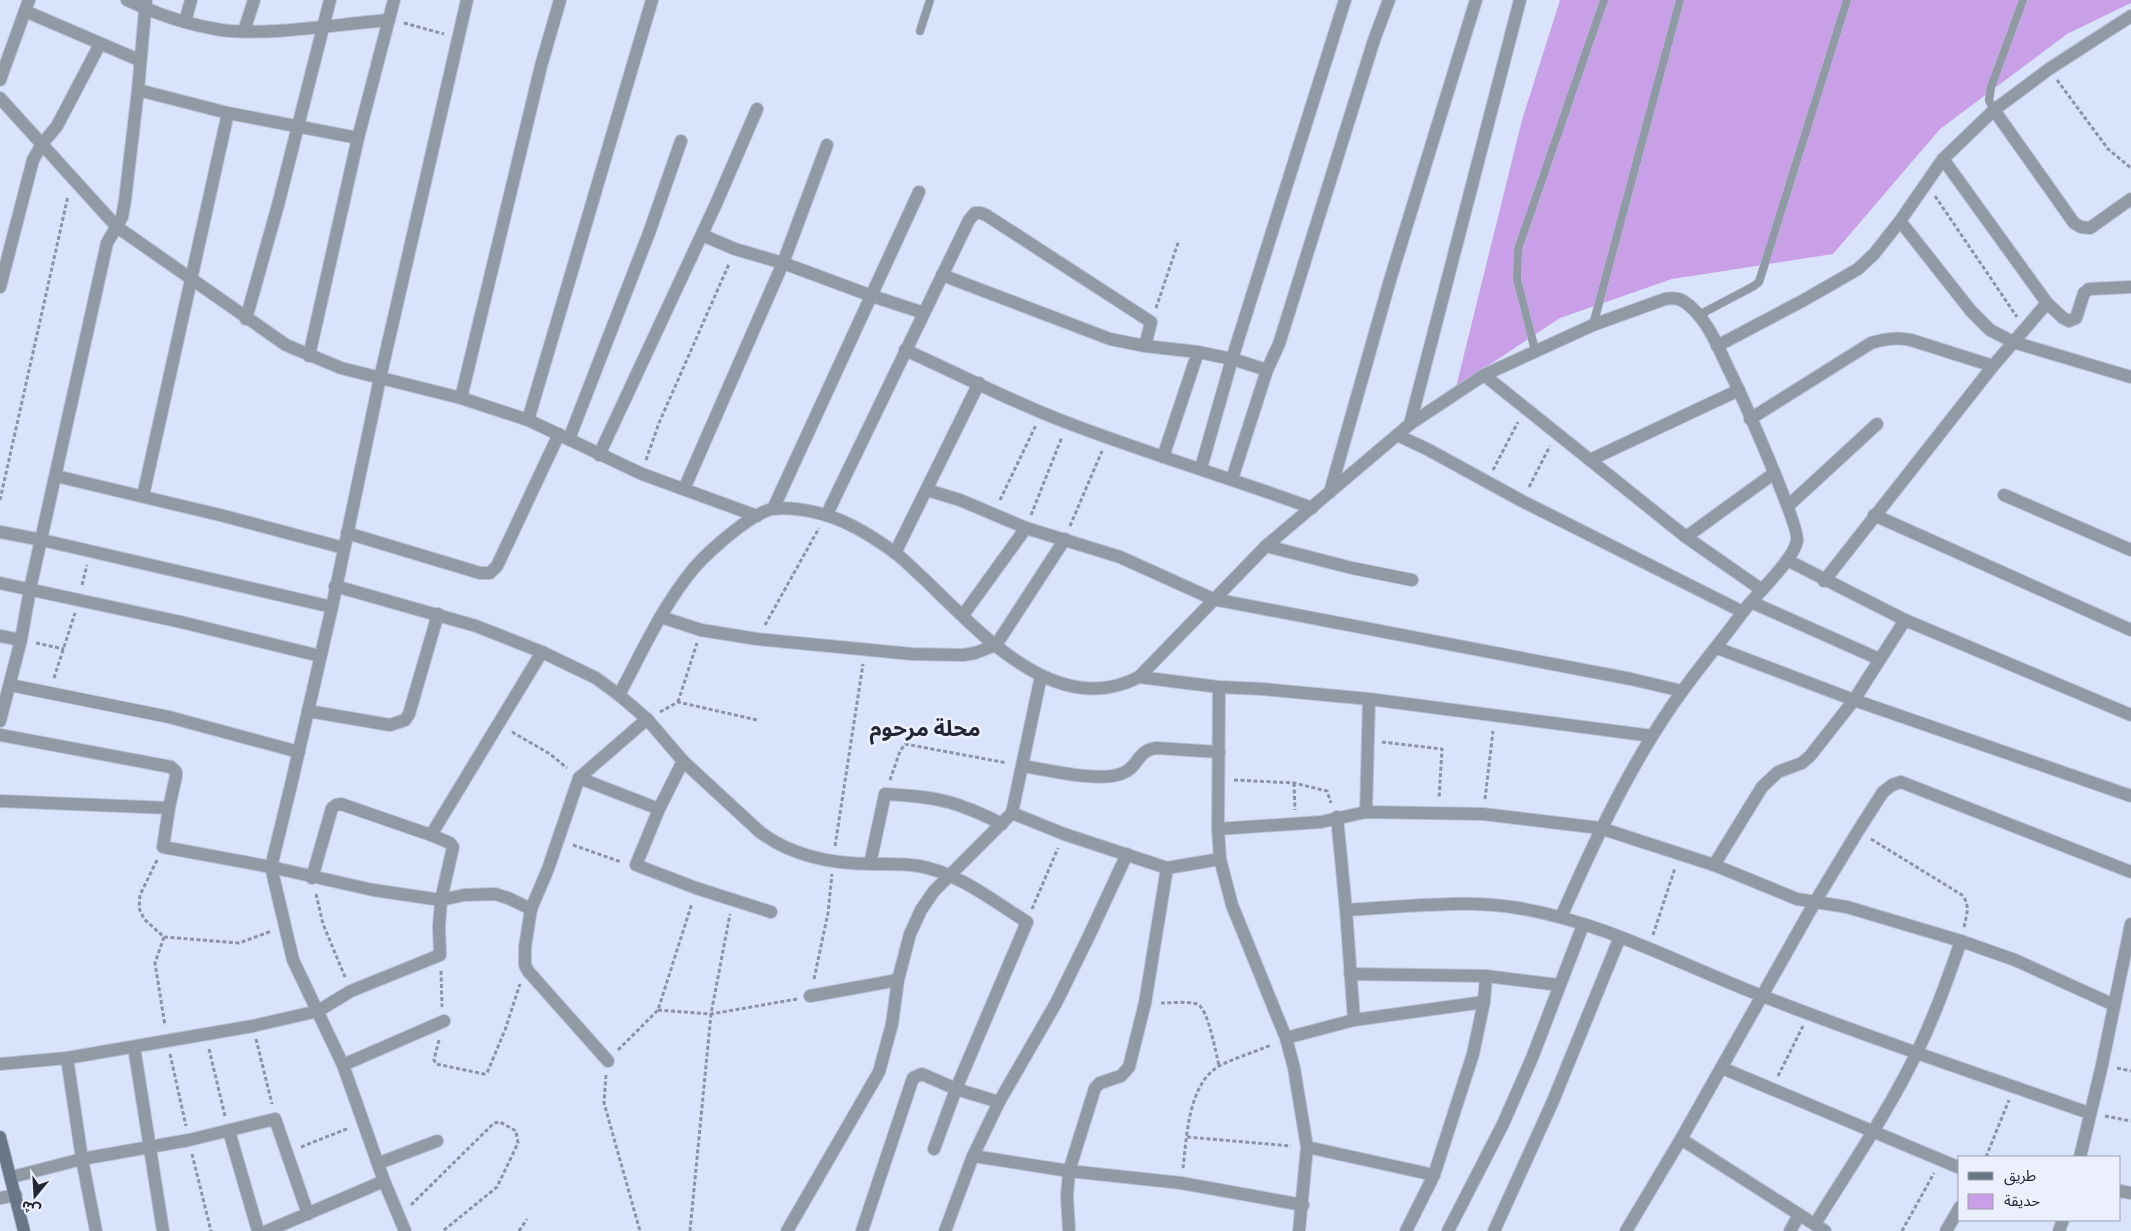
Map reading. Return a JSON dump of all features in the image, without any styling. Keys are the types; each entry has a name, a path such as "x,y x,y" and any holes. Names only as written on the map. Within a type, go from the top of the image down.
{"main road":[{"path":"0,1137 12,1177 24,1231"}],"street":[{"path":"127,0 145,4 185,22 222,30 268,30 389,20"},
{"path":"185,22 191,0"},
{"path":"244,30 254,0"},
{"path":"246,318 330,0"},
{"path":"309,356 358,138 394,0"},
{"path":"405,1231 384,1181 343,1065 293,960 271,867 332,607 380,378 467,0"},
{"path":"461,398 539,75 560,0"},
{"path":"528,420 652,0"},
{"path":"1201,468 1232,359 1346,0"},
{"path":"1232,479 1267,370 1280,344 1374,40 1389,0"},
{"path":"1330,492 1390,280 1476,0"},
{"path":"1410,424 1520,0"},
{"path":"0,721 21,640 30,588 107,243 122,217 138,90 145,4"},
{"path":"0,80 27,5 100,44 139,60"},
{"path":"1717,346 1858,269 1874,254 1900,221 1944,159 1994,110 2049,69 2131,16"},
{"path":"0,287 34,160 42,144 57,126 100,44"},
{"path":"138,90 228,113 358,138"},
{"path":"0,98 117,227 286,345 341,368 461,398 528,420 642,474 757,516"},
{"path":"599,455 702,235 757,109"},
{"path":"1994,110 2074,223 2081,227 2090,228 2131,199"},
{"path":"143,496 228,113"},
{"path":"347,533 480,573 490,573 497,566 564,437 649,232 680,141"},
{"path":"684,489 783,263 827,145"},
{"path":"1944,159 2047,303 2063,318 2073,321 2076,318 2084,293 2088,289 2131,286"},
{"path":"773,509 919,192"},
{"path":"826,514 971,216 981,213 1151,322 1145,346"},
{"path":"1900,221 1971,311 1990,330 2013,342 2131,377"},
{"path":"702,235 735,249 783,263 924,313"},
{"path":"942,275 1110,338 1145,346 1198,352 1232,359 1267,370"},
{"path":"619,694 661,616 693,569 757,516 773,509 800,508 826,514 844,521 895,552 996,645 1018,662 1041,676 1070,686 1094,689 1116,687 1139,677 1266,546 1410,424 1484,375 1535,350 1593,325 1665,299 1682,301 1699,315 1739,390 1788,506 1797,534 1795,548 1682,691 1652,736 1600,828 1561,917"},
{"path":"1824,581 1993,366 2047,303"},
{"path":"1750,419 1870,343 1885,339 1911,340 1993,366"},
{"path":"905,350 1068,423 1312,508"},
{"path":"1163,457 1198,352"},
{"path":"1484,375 1686,537 1762,590"},
{"path":"895,552 979,384"},
{"path":"1590,460 1739,390"},
{"path":"1788,506 1877,424"},
{"path":"1397,435 1522,501 1747,607 1879,659"},
{"path":"1686,537 1773,474"},
{"path":"56,476 143,496 344,548"},
{"path":"927,490 960,500 1026,528 1065,538 1120,557 1213,599 1631,679 1682,691"},
{"path":"2004,496 2131,550"},
{"path":"1874,515 2131,630"},
{"path":"963,615 1026,528"},
{"path":"0,532 332,607"},
{"path":"661,616 701,630 757,639 912,654 963,655 984,651 996,645 1065,538"},
{"path":"1266,546 1352,568 1412,580"},
{"path":"1787,560 1824,581 1905,620 2131,714"},
{"path":"0,583 227,632 320,656"},
{"path":"335,586 476,626 542,652 596,678 619,694 647,719 684,761 770,840 796,853 833,862 919,866 951,875 1027,922 956,1089 934,1149"},
{"path":"308,711 390,725 406,720 438,614"},
{"path":"1714,866 1762,787 1778,772 1802,763 1810,756 1854,700 1905,620"},
{"path":"0,636 21,640"},
{"path":"1717,648 1854,700 2131,796"},
{"path":"431,834 500,725 542,652"},
{"path":"788,1231 879,1072 892,1024 898,980 910,934 921,910 934,892 1012,813 1041,676"},
{"path":"1139,677 1219,687 1263,689 1369,699 1652,736"},
{"path":"10,685 169,717 299,752"},
{"path":"1219,687 1218,829 1220,859 1232,904 1286,1038 1294,1068 1307,1147 1303,1204 1298,1231"},
{"path":"1366,812 1369,699"},
{"path":"608,1061 534,979 525,965 525,946 531,909 548,869 579,778 647,719"},
{"path":"0,735 171,767 176,772 176,776 168,808 163,847 271,867 312,878 373,890 442,900 482,893 508,898 531,909"},
{"path":"1022,766 1093,776 1106,776 1124,773 1148,749 1219,752"},
{"path":"684,761 659,809 636,865 696,888 771,912"},
{"path":"579,778 659,809"},
{"path":"1626,1231 1858,831 1883,792 1892,785 1901,782 2131,872"},
{"path":"870,864 885,794 919,796 941,800 965,807 1002,824"},
{"path":"0,801 168,808"},
{"path":"0,1064 66,1058 134,1047 253,1026 318,1011 351,991 440,955 439,927 442,900 453,846 450,843 431,834 341,804 336,805 332,808 312,878"},
{"path":"1218,829 1321,822 1366,812 1484,814 1600,828 1714,866 1797,898 1847,907 1962,941 2015,960 2114,1005"},
{"path":"1012,813 1064,834 1167,868 1220,859"},
{"path":"1337,817 1354,1020"},
{"path":"945,1231 973,1156 999,1102 1060,995 1127,854"},
{"path":"1069,1231 1067,1197 1069,1171 1095,1088 1100,1083 1122,1076 1129,1067 1145,1003 1167,868"},
{"path":"1346,910 1472,904 1521,909 1561,917 1649,948 1809,1014 2089,1113"},
{"path":"2080,1156 2102,1065 2131,924"},
{"path":"1448,1231 1503,1124 1532,1058 1583,925"},
{"path":"1494,1231 1553,1101 1620,938"},
{"path":"1681,1139 1820,1228 1916,1052 1934,1015 1962,941"},
{"path":"1350,974 1486,976 1559,985"},
{"path":"1406,1231 1434,1176 1473,1054 1484,1002 1486,976"},
{"path":"810,996 898,980"},
{"path":"1286,1038 1354,1020 1484,1002"},
{"path":"343,1065 444,1021"},
{"path":"134,1047 163,1231"},
{"path":"66,1058 96,1231"},
{"path":"1722,1068 1958,1167"},
{"path":"862,1231 914,1078 922,1074 956,1089 999,1102"},
{"path":"12,1177 82,1159 189,1140 275,1119 308,1214"},
{"path":"229,1131 258,1231"},
{"path":"379,1163 436,1141"},
{"path":"1307,1147 1434,1176"},
{"path":"973,1156 1069,1171 1181,1184 1303,1204"},
{"path":"267,1231 384,1181"},
{"path":"0,1198 16,1195"},
{"path":"1946,1231 1958,1210"},
{"path":"1790,1231 1799,1215"}],"lane":[{"path":"920,31 930,0"},
{"path":"1535,350 1518,279 1518,249 1604,0"},
{"path":"1593,325 1680,0"},
{"path":"1699,315 1759,282 1848,0"},
{"path":"1994,110 1989,100 1991,87 2022,0"}],"path":[{"path":"389,20 458,38"},
{"path":"2049,69 2108,149 2131,168"},
{"path":"0,500 72,179"},
{"path":"1925,184 1942,205 2024,328"},
{"path":"1151,322 1176,252 1178,240"},
{"path":"642,474 659,423 735,249"},
{"path":"1487,481 1526,408"},
{"path":"993,514 1042,412"},
{"path":"1026,528 1068,423"},
{"path":"1522,501 1538,472 1555,432"},
{"path":"1065,538 1108,437"},
{"path":"757,639 826,514"},
{"path":"701,630 678,702 757,720"},
{"path":"21,640 64,649 49,692"},
{"path":"658,1010 711,1014 810,996 828,914 833,862 866,649"},
{"path":"1484,814 1494,716"},
{"path":"500,725 550,754 579,778"},
{"path":"1368,740 1442,748 1438,812"},
{"path":"885,794 900,751 905,744 1022,766"},
{"path":"1218,780 1294,783 1327,791 1337,817"},
{"path":"1294,783 1296,824"},
{"path":"1858,831 1962,895 1968,907 1962,941"},
{"path":"1027,922 1064,834"},
{"path":"557,840 615,860 636,865"},
{"path":"163,847 140,895 139,908 144,919 164,937 238,943 284,927"},
{"path":"1649,948 1680,854"},
{"path":"312,878 323,924 351,991"},
{"path":"640,1231 604,1103 608,1061 658,1010 696,888"},
{"path":"690,1231 711,1014 733,900"},
{"path":"164,937 155,963 168,1041 211,1231"},
{"path":"440,955 444,1021 434,1062 484,1074 487,1073 506,1030 525,965"},
{"path":"1145,1003 1196,1003 1202,1006 1207,1016 1219,1066"},
{"path":"1772,1089 1809,1014"},
{"path":"253,1026 275,1119"},
{"path":"206,1034 229,1131"},
{"path":"1181,1184 1195,1094 1205,1080 1219,1066 1286,1038"},
{"path":"1986,1156 2014,1086"},
{"path":"2089,1113 2131,1121"},
{"path":"287,1153 363,1122"},
{"path":"398,1218 494,1123 500,1122 516,1131 518,1142 496,1187 443,1231"},
{"path":"1187,1137 1307,1147"},
{"path":"1902,1231 1942,1160"},
{"path":"519,1231 527,1219"}],"green space":[{"path":"1560,0 2131,0 2131,3 2067,34 1940,129 1833,254 1672,279 1560,318 1456,387 1522,120"}],"district":[{"name":"محلة مرحوم","path":"925,728"}]}
